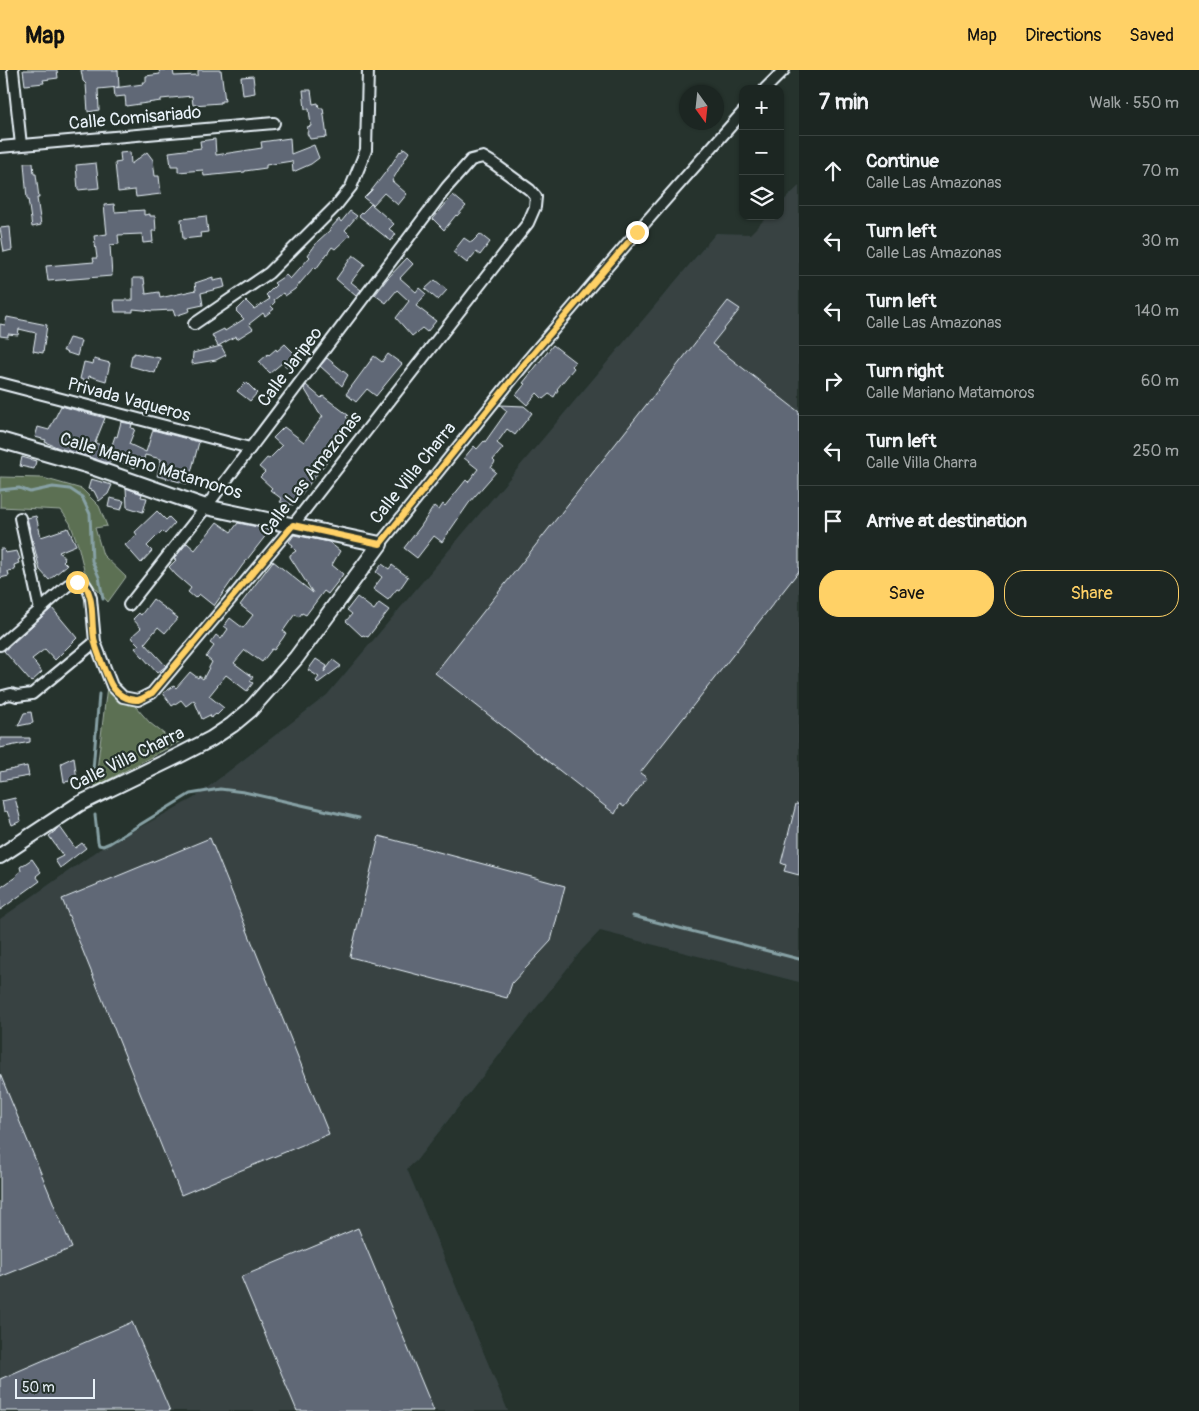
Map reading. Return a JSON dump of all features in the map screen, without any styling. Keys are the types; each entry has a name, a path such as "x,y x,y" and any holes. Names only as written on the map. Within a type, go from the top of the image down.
{"street":[{"path":"13,70 21,145"},
{"path":"194,324 269,273 336,206 351,187 366,150 368,70"},
{"path":"769,85 784,70"},
{"name":"Calle Villa Charra","path":"0,856 79,804 211,739 232,726 250,710 296,658 380,544 526,362 739,117"},
{"name":"Calle Comisariado","path":"0,147 274,123"},
{"name":"Calle Jaripeo","path":"129,605 206,507 447,187 471,160 483,157"},
{"name":"Calle Las Amazonas","path":"40,610 68,585 77,582 84,583 91,598 95,642 112,686 123,697 138,700 152,693 293,525 528,223 535,207 536,197 530,190 483,157"},
{"name":"Privada Vaqueros","path":"0,383 250,448"},
{"name":"Calle Mariano Matamoros","path":"0,440 86,464 206,507 380,544"},
{"path":"0,645 40,610 20,518"},
{"path":"0,698 11,694 17,696 32,694 95,642"}],"shaded area":[{"path":"799,186 799,982 600,931 581,951 416,1161 407,1169 508,1411 0,1411 0,919 100,849 194,798 327,695 716,233 750,234 764,220 784,220 784,200"}],"green space":[{"path":"0,477 43,478 82,489 99,506 107,526 95,528 103,555 126,577 108,602 94,586 84,570 70,523 61,510 0,507"},
{"path":"107,686 112,686 128,698 150,723 168,737 181,741 95,787"}],"building":[{"path":"23,70 57,70 58,78 43,80 44,83 25,85"},
{"path":"81,70 118,70 119,87 98,89 99,110 88,112 86,84 83,81"},
{"path":"159,70 173,70 174,76 198,75 198,70 221,70 225,101 193,105 192,96 161,99 161,101 126,106 125,96 115,97 114,88 143,84 142,82 146,82 146,76 160,74"},
{"path":"253,76 255,93 243,95 241,77"},
{"path":"303,90 311,90 313,104 318,103 319,108 323,108 327,137 310,139 307,133 307,127 311,126 309,109 305,109"},
{"path":"290,138 291,154 314,145 319,158 293,172 292,161 266,165 266,168 245,172 204,176 203,170 178,172 178,166 171,166 169,152 201,148 200,141 215,139 216,155 262,148 261,142"},
{"path":"404,148 409,152 392,181 407,194 398,205 384,193 373,205 364,198"},
{"path":"130,152 131,164 147,152 153,160 155,176 159,176 161,194 136,197 135,190 118,192 115,163 121,162 120,153"},
{"path":"24,163 33,163 39,198 37,198 41,225 32,227 27,199"},
{"path":"96,163 99,188 78,190 76,165"},
{"path":"453,195 466,206 444,230 433,219"},
{"path":"114,204 115,212 144,210 144,215 150,214 150,216 155,216 156,231 152,231 153,242 143,243 142,234 118,235 119,244 110,245 112,276 48,281 46,266 94,262 93,258 97,258 94,236 107,234 104,205"},
{"path":"371,204 394,224 389,229 396,234 391,241 359,216"},
{"path":"350,211 357,216 345,230 350,235 335,249 332,247 316,269 314,267 295,289 285,296 283,293 274,300 275,302 271,306 274,309 265,316 263,313 249,324 253,329 237,339 236,336 218,346 212,335 224,329 225,331 244,319 236,311 246,301 254,309 270,299 266,295 276,285 274,283 286,275 290,279 310,257 308,255 318,241 339,219 341,222"},
{"path":"206,216 208,232 200,233 201,237 183,239 181,219"},
{"path":"10,227 12,250 4,252 0,228"},
{"path":"480,234 490,242 480,255 476,252 467,263 453,252 464,238 472,242"},
{"path":"353,255 365,264 351,282 361,290 356,296 336,279"},
{"path":"407,258 413,264 400,278 416,292 419,288 426,294 416,306 436,321 427,332 422,328 412,336 396,318 409,301 397,290 386,303 375,295"},
{"path":"213,277 213,281 223,279 225,287 201,293 203,305 189,308 190,311 175,316 173,310 133,309 133,312 115,312 114,300 133,300 133,278 144,278 146,294 159,292 160,298 196,290 195,283"},
{"path":"435,280 447,290 438,300 425,289"},
{"path":"728,301 740,309 712,344 799,412 799,571 640,773 647,778 624,807 620,804 615,814 435,673"},
{"path":"7,317 47,325 43,353 33,351 36,333 19,329 18,335 8,334 8,337 0,336 0,324 5,325"},
{"path":"69,338 81,341 77,356 63,351"},
{"path":"285,344 295,354 287,367 282,363 270,373 259,362"},
{"path":"553,345 575,362 572,366 574,368 557,389 554,397 549,394 543,399 537,393 527,405 516,395 525,384 523,383"},
{"path":"221,346 226,355 216,360 192,364 193,353"},
{"path":"134,353 160,358 155,373 130,366"},
{"path":"388,354 402,364 376,396 367,389 356,402 346,394 374,356 382,362"},
{"path":"327,358 348,375 342,386 320,366"},
{"path":"94,359 110,363 106,381 89,376 88,381 80,379 84,362 93,364"},
{"path":"246,382 257,393 250,401 237,391"},
{"path":"306,385 321,398 323,396 348,415 346,417 351,422 327,452 331,456 293,505 280,502 282,499 270,490 272,488 260,477 265,472 259,467 282,446 273,438 284,427 304,442 323,416 319,413 304,388"},
{"path":"500,405 524,406 532,413 515,435 507,429 497,443 503,448 493,460 495,462 491,468 496,472 469,503 442,542 434,536 417,558 404,548 434,506 439,510 443,504 445,506 466,480 468,482 478,469 464,458 474,446 477,449 485,442 507,411"},
{"path":"61,406 105,418 95,443 111,448 115,436 117,437 121,422 132,424 131,428 135,429 129,444 146,452 153,430 199,442 188,484 157,476 161,459 145,455 144,459 140,458 135,468 123,463 123,456 121,462 112,458 110,463 104,462 59,448 45,442 46,440 35,437 38,427 49,430"},
{"path":"22,457 36,461 34,469 20,466"},
{"path":"91,479 112,485 108,494 99,501 94,491 88,489"},
{"path":"126,488 142,494 141,497 147,498 143,512 127,507"},
{"path":"110,498 124,501 121,510 108,507"},
{"path":"157,511 166,520 169,517 175,523 165,534 162,531 147,546 152,551 141,563 125,545 137,535 135,532"},
{"path":"36,516 41,537 68,528 76,545 59,552 67,565 49,580 40,570 27,518"},
{"path":"217,522 231,532 238,523 272,530 242,566 214,606 199,594 195,598 188,592 191,588 169,567 187,543 195,550"},
{"path":"294,535 329,542 340,551 332,565 343,574 339,580 328,594 324,591 306,615 302,613 299,617 295,614 283,631 286,633 283,638 262,662 245,650 234,663 253,677 250,681 253,683 247,691 226,675 209,696 224,708 217,715 211,718 210,715 202,719 194,700 186,706 181,700 172,706 163,693 174,686 176,688 190,672 203,679 212,662 206,657 214,646 210,643 216,635 221,639 228,629 224,626 230,618 243,628 253,615 240,605 273,561 313,593 290,557 296,551 289,542"},
{"path":"0,549 4,549 5,553 17,551 20,559 18,560 19,563 14,565 15,570 8,571 9,576 0,578"},
{"path":"382,564 389,569 392,565 408,577 399,590 397,589 388,600 373,589 382,577 376,572"},
{"path":"357,597 374,610 379,603 389,610 368,637 362,636 346,621 352,614 347,610"},
{"path":"153,599 178,618 165,633 158,627 145,643 166,666 157,673 135,648 139,645 132,636 141,628 133,619 139,613 141,615"},
{"path":"52,608 77,638 55,660 45,649 32,659 42,672 31,682 4,651"},
{"path":"316,659 327,666 324,672 333,660 341,666 318,683 316,681 319,677 308,670"},
{"path":"31,712 33,723 18,726 24,713"},
{"path":"0,738 30,738 30,742 0,748"},
{"path":"74,757 77,780 64,782 61,763"},
{"path":"27,766 29,776 0,781 0,772"},
{"path":"15,798 21,821 12,825 7,811 4,812 2,801"},
{"path":"796,804 799,804 799,875 784,871 786,865 781,863"},
{"path":"60,827 75,848 82,843 86,848 60,868 55,860 63,856 49,836"},
{"path":"379,836 565,886 551,941 512,983 507,998 350,957"},
{"path":"210,838 329,1134 181,1195 62,899"},
{"path":"32,859 41,872 36,876 40,881 0,910 0,888 17,876 21,871 20,867"},
{"path":"0,1074 72,1248 0,1277"},
{"path":"358,1228 434,1411 297,1411 241,1277"},
{"path":"132,1322 170,1411 0,1411 0,1379"}],"waterway":[{"path":"0,490 19,488 30,492 53,487 70,489 82,497 90,514 92,561 99,577 103,599"},
{"path":"92,783 99,694"},
{"path":"95,815 98,842 99,845 103,846 190,794 220,789 244,792 359,818"},
{"path":"633,916 799,959"}],"route":[{"path":"77,582 84,583 88,589 91,598 95,642 112,686 123,697 138,700 152,693 293,525 380,544 526,362 637,232"}]}
